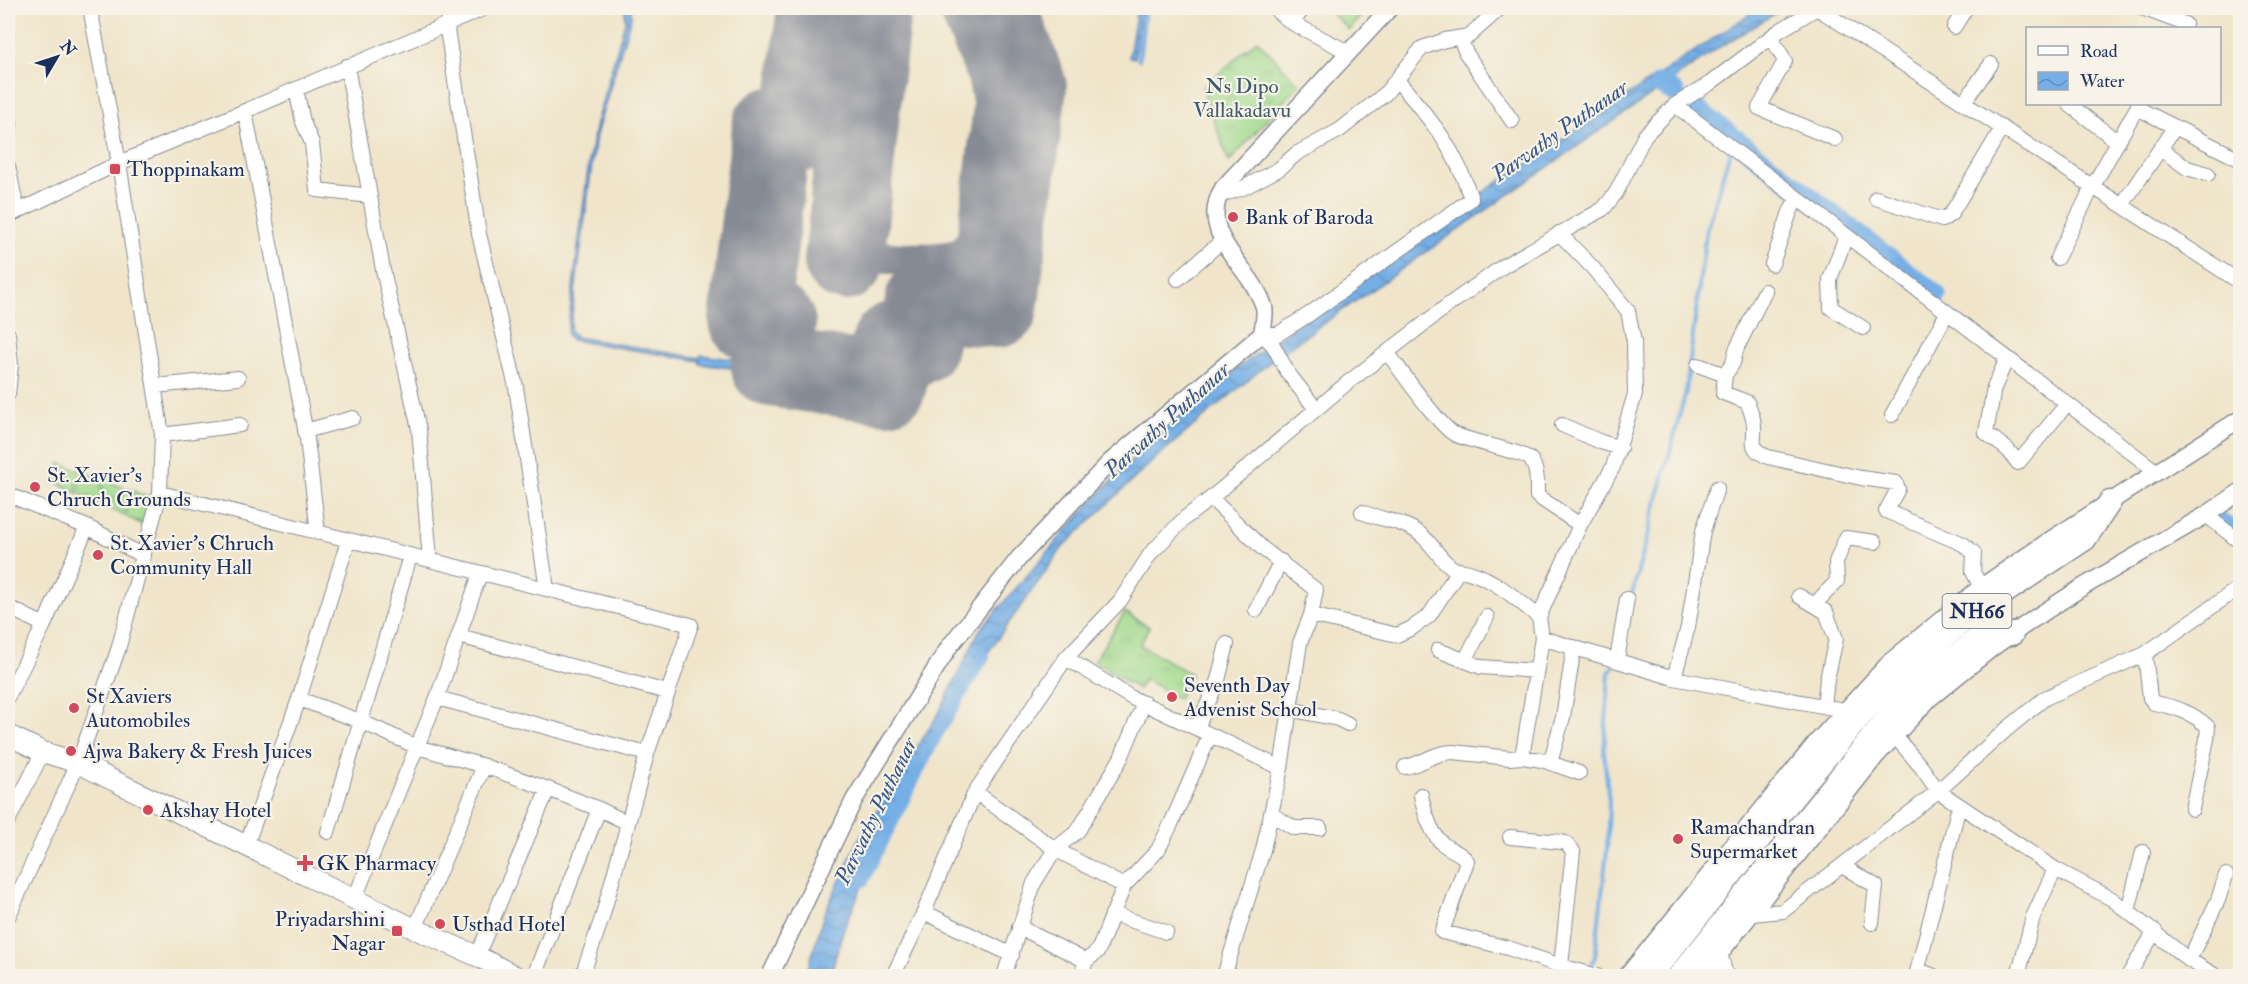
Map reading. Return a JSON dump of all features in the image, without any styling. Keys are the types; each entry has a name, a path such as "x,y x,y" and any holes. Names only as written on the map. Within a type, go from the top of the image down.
{"highway":[{"name":"NH66","path":"1650,976 1878,695 1969,616 2085,539 2110,502"},
{"name":"NH66","path":"1679,976 1894,710 1985,632 2012,634"}],"main road":[{"path":"8,735 43,752 78,764 354,900 477,956 515,976"}],"street":[{"path":"8,917 78,764 118,650 160,493 162,435 155,386 119,163 90,8"},
{"path":"8,166 12,213 119,163 485,8"},
{"path":"1277,8 1278,12 1292,23 1348,51"},
{"path":"1292,23 1304,8"},
{"path":"1262,334 1265,309 1253,284 1218,235 1214,211 1218,196 1348,51 1390,8"},
{"path":"1218,196 1243,188 1279,169 1296,154 1340,130 1384,94 1422,48 1469,36 1498,8"},
{"path":"893,976 924,912 975,792 1066,658 1120,601 1151,554 1185,518 1387,352 1505,265 1603,209 1616,193 1645,135 1675,105 1709,84 1771,37 1817,8 2241,282"},
{"path":"1954,27 1966,8"},
{"path":"2142,8 2186,22"},
{"path":"446,23 479,234 516,387 547,589"},
{"path":"1771,37 1785,61 1759,108 1835,139"},
{"path":"1460,38 1466,53 1512,121"},
{"path":"1964,102 1991,64"},
{"path":"348,66 383,270 419,429 430,560"},
{"path":"770,976 854,800 949,647 1020,558 1110,462 1262,334 1278,334 1471,199 1463,172 1438,129 1397,80"},
{"path":"296,89 303,122 312,143 317,190 370,196"},
{"path":"1675,105 2157,472"},
{"path":"2071,106 2118,142"},
{"path":"2057,258 2093,186 2138,106 2237,158"},
{"path":"8,110 8,130"},
{"path":"245,111 305,430 318,533"},
{"path":"2122,206 2175,127"},
{"path":"1876,198 1942,220 1951,214 2002,128"},
{"path":"2161,149 2187,168 2208,174"},
{"path":"1772,264 1797,198"},
{"path":"1522,757 1542,638 1539,617 1580,525 1613,467 1635,394 1634,342 1628,310 1592,267 1559,233"},
{"path":"1846,236 1830,279 1831,308 1863,328"},
{"path":"1179,279 1222,241"},
{"path":"1765,291 1736,350 1733,363 1725,375 1723,393 1747,402 1754,424 1753,445 1757,453 1861,478 1896,483 1898,489 1886,511 1963,544 1974,553 1973,572 1981,587"},
{"path":"1892,415 1947,313"},
{"path":"8,334 11,364 8,394"},
{"path":"1262,334 1273,345 1284,367 1317,409"},
{"path":"1387,352 1449,431 1500,450 1527,456 1532,461 1538,479 1537,496 1580,525"},
{"path":"2007,358 1994,388 1986,433 2008,450 2018,463 2067,404"},
{"path":"1698,365 1725,375"},
{"path":"155,386 238,378"},
{"path":"305,430 352,418"},
{"path":"1627,976 1844,710 1891,661 1981,587 2241,419"},
{"path":"162,435 240,425"},
{"path":"1562,425 1620,448"},
{"path":"1674,678 1688,627 1703,531 1717,488"},
{"path":"1702,976 1894,735 1930,698 1992,648 2081,588 2241,492"},
{"path":"8,493 87,526 144,556"},
{"path":"160,493 691,625 646,754 602,918 582,976"},
{"path":"1211,498 1262,548 1316,590 1311,615 1300,644 1281,768 1263,850 1224,976"},
{"path":"1362,512 1420,534 1442,560 1458,572"},
{"path":"2206,515 2241,542"},
{"path":"8,696 44,625 87,526"},
{"path":"1814,605 1837,581 1836,562 1846,538 1875,542"},
{"path":"246,846 299,699 348,541"},
{"path":"328,832 410,556"},
{"path":"1256,610 1281,561"},
{"path":"1311,615 1397,635 1429,616 1458,572 1464,570 1499,586 1539,617"},
{"path":"354,900 437,699 480,574"},
{"path":"1752,914 1783,911 1938,791 2045,698 2145,654 2241,587"},
{"path":"1799,596 1826,612 1836,639 1827,679 1824,706"},
{"path":"1617,660 1627,599"},
{"path":"8,607 44,625"},
{"path":"1465,661 1487,617"},
{"path":"459,636 667,692"},
{"path":"1542,638 1674,678 1844,710"},
{"path":"1197,728 1218,680 1227,644"},
{"path":"1550,763 1563,717 1574,647"},
{"path":"1438,650 1481,667 1536,671"},
{"path":"2145,654 2150,698 2154,703 2178,708 2198,719 2208,728 2192,809"},
{"path":"1066,658 1144,703 1281,768"},
{"path":"299,699 360,721 417,747 484,766 548,789 628,823"},
{"path":"437,699 646,754"},
{"path":"1005,976 1034,883 1055,849 1078,831 1121,758 1144,703"},
{"path":"1289,709 1338,719 1348,724"},
{"path":"1081,976 1086,961 1098,951 1124,886 1158,850 1172,824 1210,735"},
{"path":"1894,735 1938,791 2055,869 2112,899 2189,960 2216,976"},
{"path":"8,821 43,752"},
{"path":"1405,767 1444,752 1522,757 1579,773"},
{"path":"415,929 484,766"},
{"path":"477,956 548,789"},
{"path":"975,792 1055,849 1124,886"},
{"path":"1421,795 1424,812 1440,840 1446,847 1462,854 1467,861 1442,932 1508,948 1597,976"},
{"path":"1934,976 1917,973 1959,806"},
{"path":"534,976 599,809"},
{"path":"1271,814 1294,828 1320,828"},
{"path":"1510,837 1566,843 1573,851 1561,966"},
{"path":"2128,911 2142,852"},
{"path":"1842,866 1876,886 1872,923"},
{"path":"2018,976 2033,917 2055,869"},
{"path":"2189,960 2218,900 2226,875"},
{"path":"924,912 1012,955"},
{"path":"1112,914 1166,932"},
{"path":"1019,927 1086,961"},
{"path":"2128,976 2155,931"},
{"path":"1720,952 1726,976"}],"green space":[{"path":"1326,8 1362,8 1365,11 1349,30"},
{"name":"Ns Dipo Vallakadavu","path":"1257,40 1299,84 1229,162 1202,88"},
{"path":"60,463 149,497 147,527 54,481"},
{"path":"1125,612 1149,627 1140,645 1191,674 1178,699 1145,679 1138,689 1094,661"}],"water":[{"path":"625,8 631,8 631,17 596,135 570,330 576,337 700,358 701,355 738,360 737,369 572,340 567,335 590,153 596,123 625,22"},
{"path":"1137,8 1142,8 1135,58 1129,57"},
{"path":"1759,8 1784,8 1723,45 1277,356 1158,456 1063,547 959,693 892,816 843,931 830,976 806,976 824,914 860,837 939,713 979,631 1090,503 1128,464 1187,406 1269,345 1461,207"}],"waterway":[{"path":"1139,60 1145,8"},
{"path":"1660,84 1674,92"},
{"path":"1687,102 1936,295"},
{"path":"1631,598 1686,391 1706,231 1730,152"},
{"path":"2217,515 2240,532"},
{"name":"Parvathy Puthanar","path":"863,881 935,738 984,656"},
{"path":"1592,963 1595,956 1607,850 1609,803 1604,752 1609,673 1613,667"}],"taxiway":[{"path":"868,64 863,84 832,163 826,204 833,239 842,249 881,257 915,259 958,254 968,246 973,236 988,100 983,77 954,8"}],"runway":[{"path":"817,8 802,132 772,127 749,320 776,324 771,367 887,384 892,342 917,345 925,301 998,308 1027,87 997,8"},
{"path":"844,261 871,10"}],"place":[{"name":"Thoppinakam","path":"115,169"},
{"name":"Bank of Baroda","path":"1233,217"},
{"name":"St. Xavier's Chruch Grounds","path":"35,487"},
{"name":"St. Xavier's Chruch Community Hall","path":"98,555"},
{"name":"Seventh Day Advenist School","path":"1172,697"},
{"name":"St Xaviers Automobiles","path":"74,708"},
{"name":"Ajwa Bakery & Fresh Juices","path":"71,751"},
{"name":"Akshay Hotel","path":"148,810"},
{"name":"Ramachandran Supermarket","path":"1678,839"},
{"name":"GK Pharmacy","path":"305,863"},
{"name":"Usthad Hotel","path":"440,924"},
{"name":"Priyadarshini Nagar","path":"397,931"}]}
